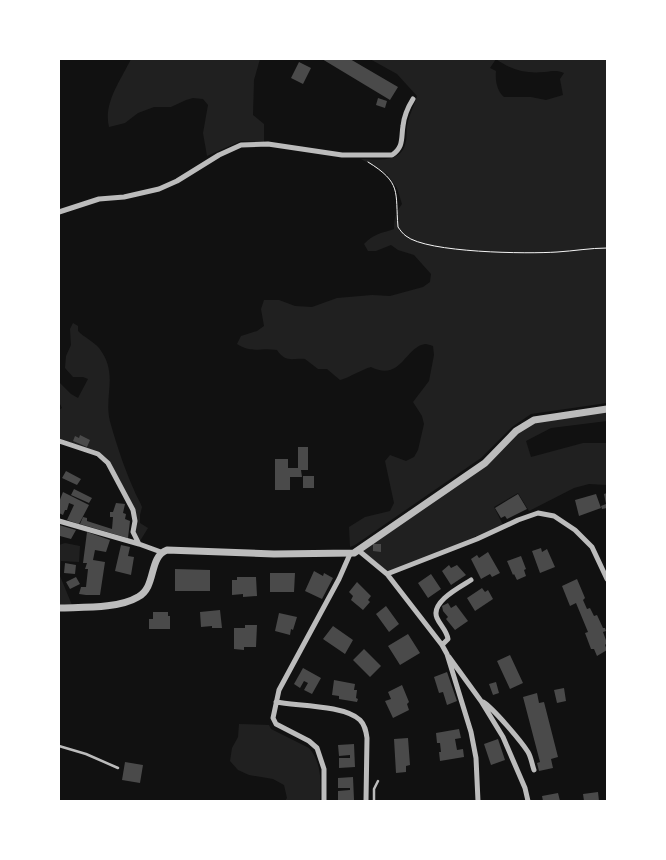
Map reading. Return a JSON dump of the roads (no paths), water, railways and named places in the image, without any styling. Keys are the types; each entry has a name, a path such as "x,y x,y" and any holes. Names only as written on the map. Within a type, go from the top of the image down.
{"street":[{"path":"59,212 98,199 124,197 159,189 177,181 219,155 241,145 268,144 357,156 392,155 398,151 402,140 402,126 413,99"},
{"path":"59,608 110,605 139,597 148,588 156,559 161,552 167,550 274,554 350,554 485,463 516,431 534,420 607,409"},
{"path":"59,441 98,454 108,463 133,510 135,521 133,532 139,544"},
{"path":"387,574 538,513 554,516 575,530 592,547 607,579"},
{"path":"59,521 161,552"},
{"path":"358,550 387,574 442,645 481,701 503,737 525,788 528,801"},
{"path":"324,801 324,769 317,748 309,741 276,724 273,718 279,690 339,579 350,554"},
{"path":"442,645 448,639 448,635 437,619 436,607 440,602 471,580"},
{"path":"447,654 471,732 476,758 478,801"},
{"path":"481,701 495,713 523,745 529,754 534,770"},
{"path":"276,702 323,707 351,714 360,720 365,728 367,738 366,801"}],"lane":[{"path":"59,746 86,754 118,768"},
{"path":"374,801 374,789 378,781"}]}
